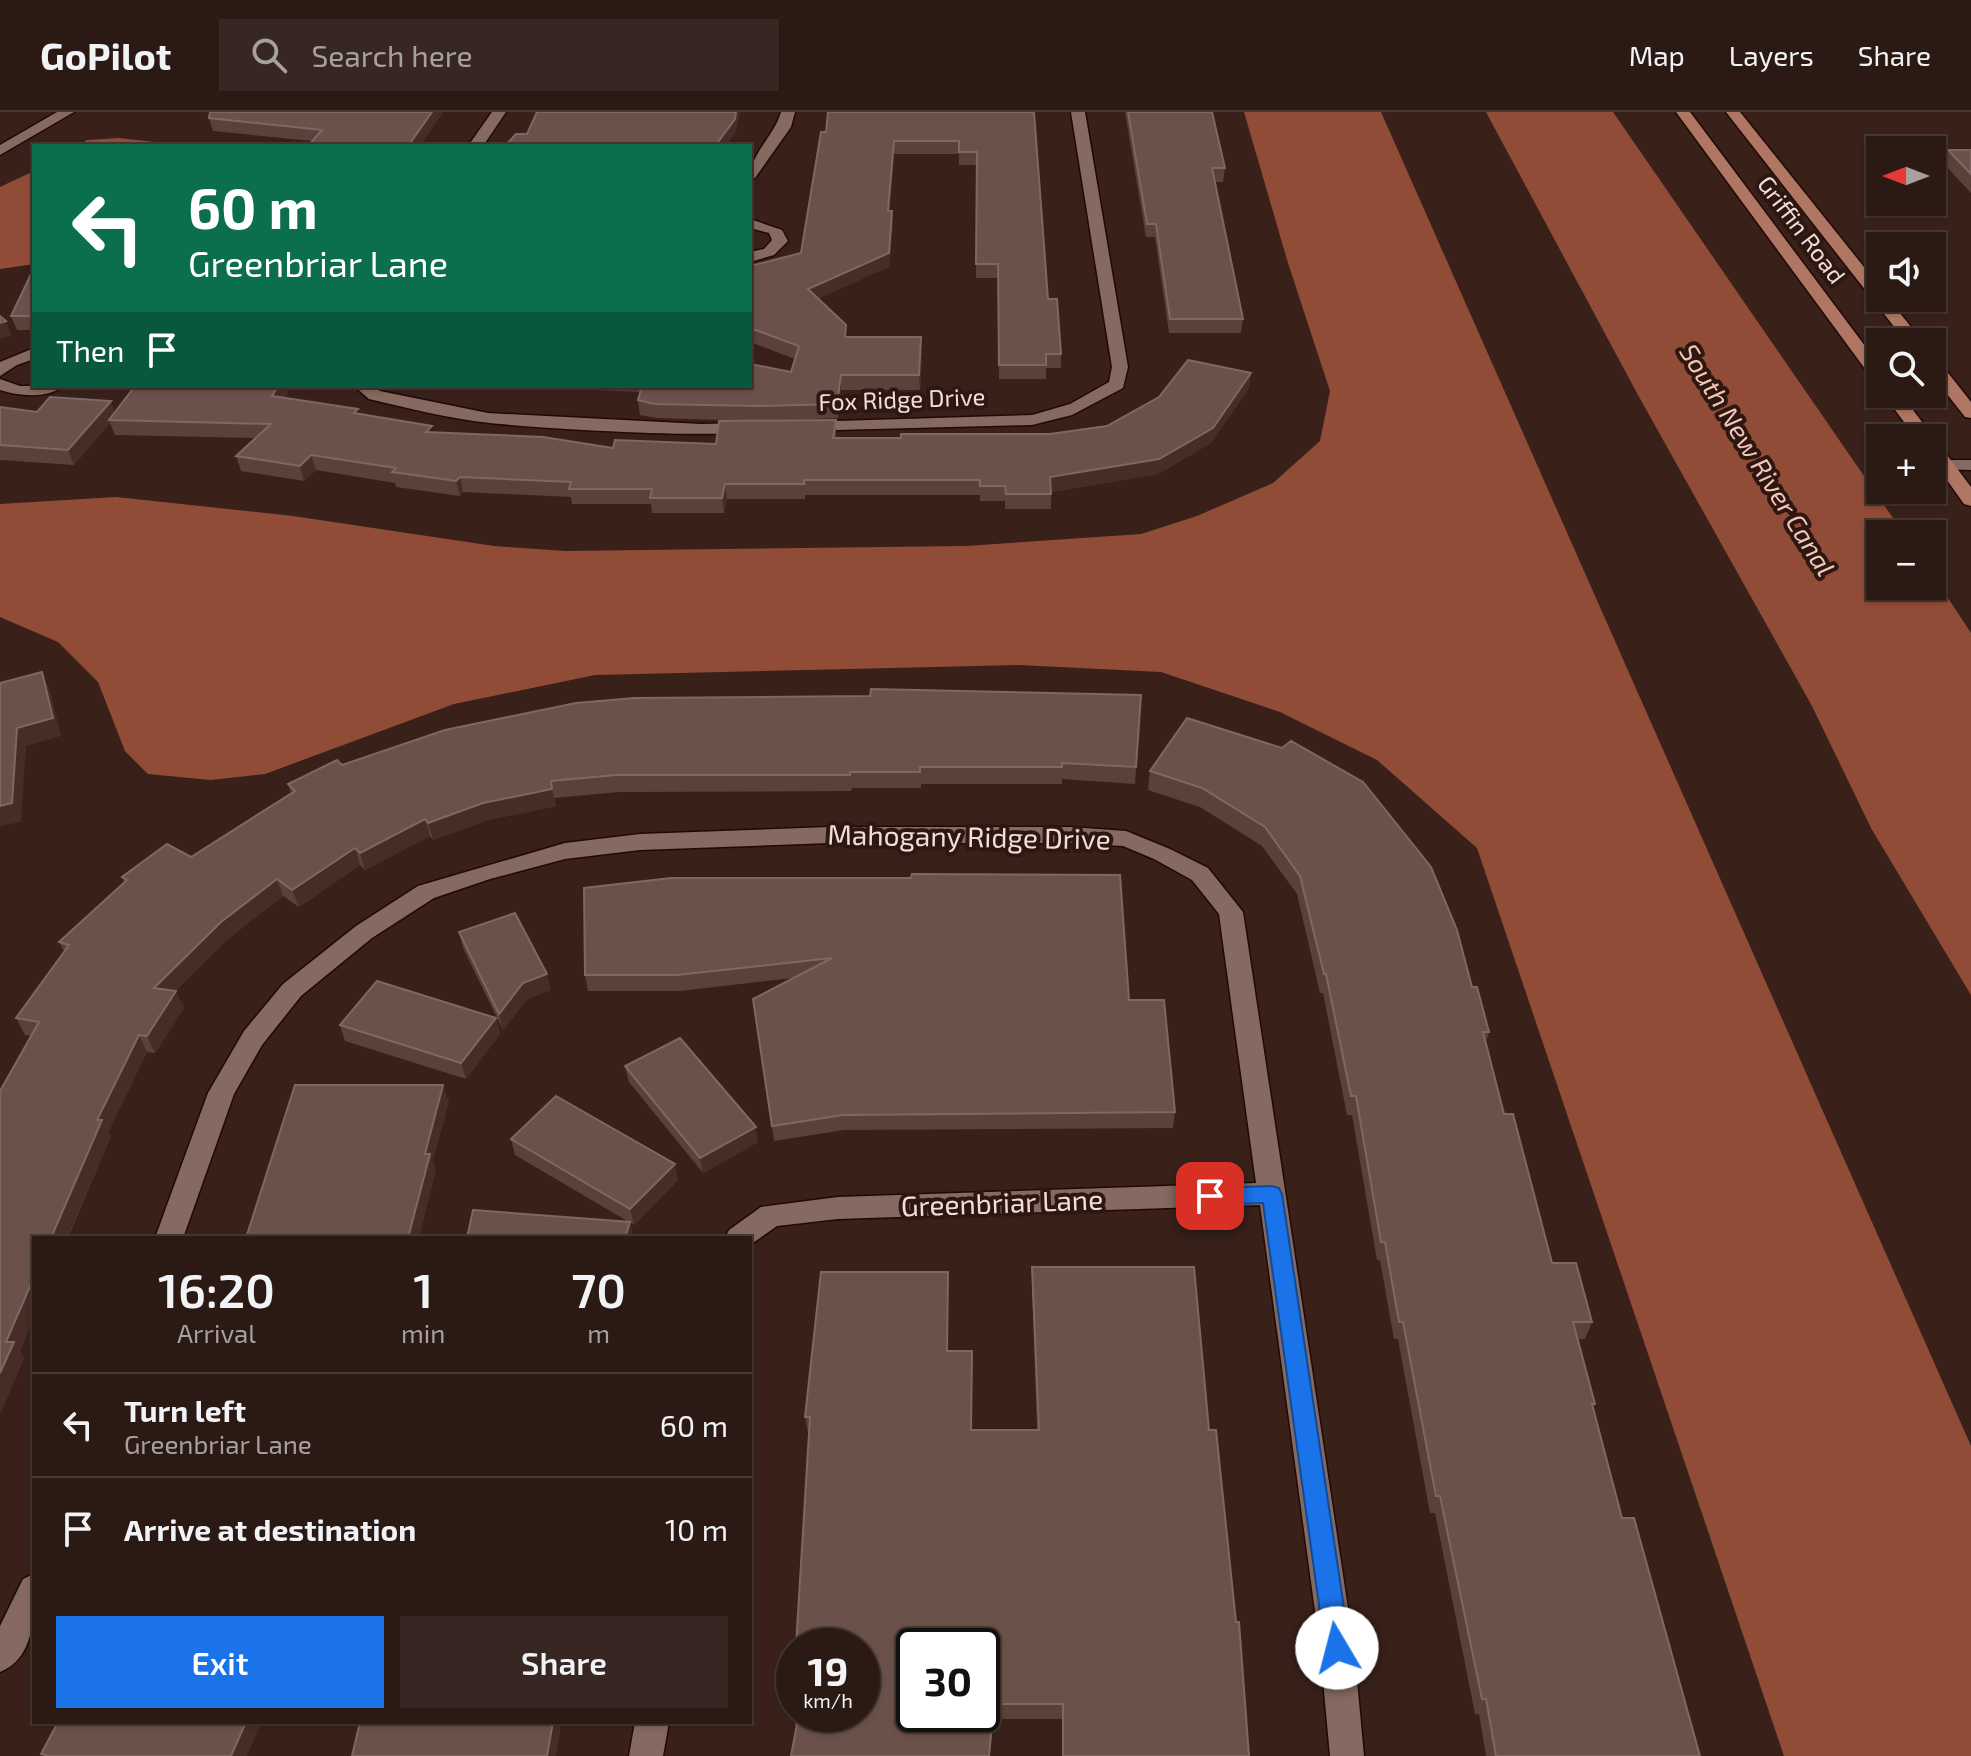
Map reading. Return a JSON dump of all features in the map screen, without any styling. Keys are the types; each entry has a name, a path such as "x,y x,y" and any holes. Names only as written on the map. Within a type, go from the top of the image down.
{"main road":[{"name":"Griffin Road","path":"1683,112 1866,358"},
{"name":"Griffin Road","path":"1733,112 1904,328"},
{"path":"1946,382 1971,413"},
{"path":"1946,466 1971,500"}],"street":[{"path":"0,151 67,112"},
{"path":"477,144 499,112"},
{"path":"752,172 784,127 788,112"},
{"name":"Fox Ridge Drive","path":"365,388 375,395 488,418 701,429 1055,417 1117,384 1120,367 1078,112"},
{"path":"752,224 775,230 780,241 769,252 752,256"},
{"path":"0,371 11,361 32,354"},
{"path":"0,384 19,391 41,388"},
{"path":"1946,465 1971,465"},
{"name":"Mahogany Ridge Drive","path":"170,1236 221,1093 253,1038 292,990 364,932 426,892 565,851 640,842 830,835 1071,835 1126,839 1200,874 1231,912 1337,1648 1347,1756"},
{"name":"Greenbriar Lane","path":"742,1236 771,1215 838,1208 1272,1194"},
{"path":"0,1656 32,1594"},
{"path":"646,1756 652,1724"}],"water":[{"path":"1244,112 1381,112 1971,1446 1971,1756 1784,1756 1477,848 1377,760 1280,712 1161,672 1019,665 595,675 454,704 265,774 211,780 148,774 125,751 98,682 58,642 0,617 0,504 116,497 293,516 494,546 565,551 966,546 1141,534 1197,516 1273,483 1320,441 1330,391 1288,263"},
{"name":"South New River Canal","path":"1486,112 1613,112 1866,479 1866,504 1883,504 1894,520 1866,520 1866,600 1946,600 1946,595 1971,633 1971,995 1871,828 1812,706 1638,395"},
{"path":"119,138 172,144 81,144 87,140"},
{"path":"32,172 32,264 0,269 0,187"}],"building":[{"path":"210,112 432,112 409,144 310,144 322,130 209,118"},
{"path":"537,112 736,112 735,119 716,144 507,144 516,134 527,134"},
{"path":"828,112 1034,112 1048,299 1057,299 1061,354 1046,354 1046,365 999,365 998,264 976,264 977,152 959,152 959,141 894,141 888,211 892,211 889,253 808,289 846,325 845,337 921,337 919,375 841,375 837,404 654,404 638,400 641,388 752,388 752,364 791,372 799,346 752,329 752,265 801,253 821,132 826,132"},
{"path":"1128,112 1212,112 1225,168 1212,168 1243,319 1170,319 1156,224 1147,224"},
{"path":"1948,150 1971,150 1971,174"},
{"path":"32,272 32,316 11,316"},
{"path":"1188,360 1251,373 1213,428 1159,459 1050,477 1051,494 1006,494 1005,486 980,486 980,480 804,480 804,484 725,484 722,498 650,498 652,489 569,489 571,482 460,477 456,481 392,472 396,468 311,455 300,466 236,456 271,424 109,420 133,388 277,388 272,396 358,409 354,413 432,426 426,432 543,437 613,448 615,440 716,444 719,421 836,420 833,438 901,438 901,434 1050,434 1107,426 1159,397"},
{"path":"50,397 111,401 68,450 0,445 0,407 37,412"},
{"path":"42,672 53,718 17,728 12,803 0,806 0,683"},
{"path":"871,689 1141,695 1136,767 1062,763 1062,767 920,767 920,772 850,772 850,775 616,775 551,781 552,789 483,803 428,823 425,819 360,853 355,848 292,890 277,879 221,922 154,988 176,991 147,1036 139,1035 97,1120 102,1120 52,1236 32,1236 32,1282 6,1342 14,1342 0,1373 0,1091 39,1022 16,1018 69,945 59,942 127,880 122,877 167,844 191,857 295,791 288,784 337,760 342,765 445,730 576,703 635,698 870,696"},
{"path":"1187,718 1282,748 1291,741 1363,782 1431,867 1457,930 1472,987 1477,987 1489,1032 1483,1032 1504,1114 1513,1114 1552,1263 1576,1263 1592,1322 1573,1322 1595,1404 1592,1404 1622,1518 1634,1518 1700,1756 1496,1756 1440,1496 1436,1496 1403,1322 1399,1322 1385,1242 1381,1242 1356,1096 1351,1096 1326,974 1300,876 1265,827 1202,788 1150,771"},
{"path":"912,874 1120,875 1129,1000 1164,1000 1175,1112 843,1115 772,1126 753,999 832,958 677,975 585,975 584,888 671,878 911,878"},
{"path":"515,913 547,974 523,983 499,1014 459,932"},
{"path":"377,981 496,1018 461,1063 340,1025"},
{"path":"680,1038 756,1127 700,1158 625,1066"},
{"path":"295,1085 443,1085 425,1154 430,1154 409,1236 247,1236"},
{"path":"556,1096 675,1164 630,1209 511,1139"},
{"path":"473,1210 630,1222 626,1236 467,1236"},
{"path":"1032,1267 1194,1267 1209,1430 1216,1430 1236,1622 1239,1622 1249,1756 1063,1756 1063,1704 1000,1704 1000,1628 896,1628 896,1732 991,1732 989,1756 791,1756 796,1732 880,1732 880,1628 797,1628 810,1417 805,1417 821,1272 948,1272 947,1351 972,1351 971,1430 1039,1430"},
{"path":"57,1724 245,1724 231,1756 41,1754"},
{"path":"360,1724 553,1724 547,1756 352,1756"}],"route":[{"path":"1210,1196 1272,1194 1337,1648"}]}
